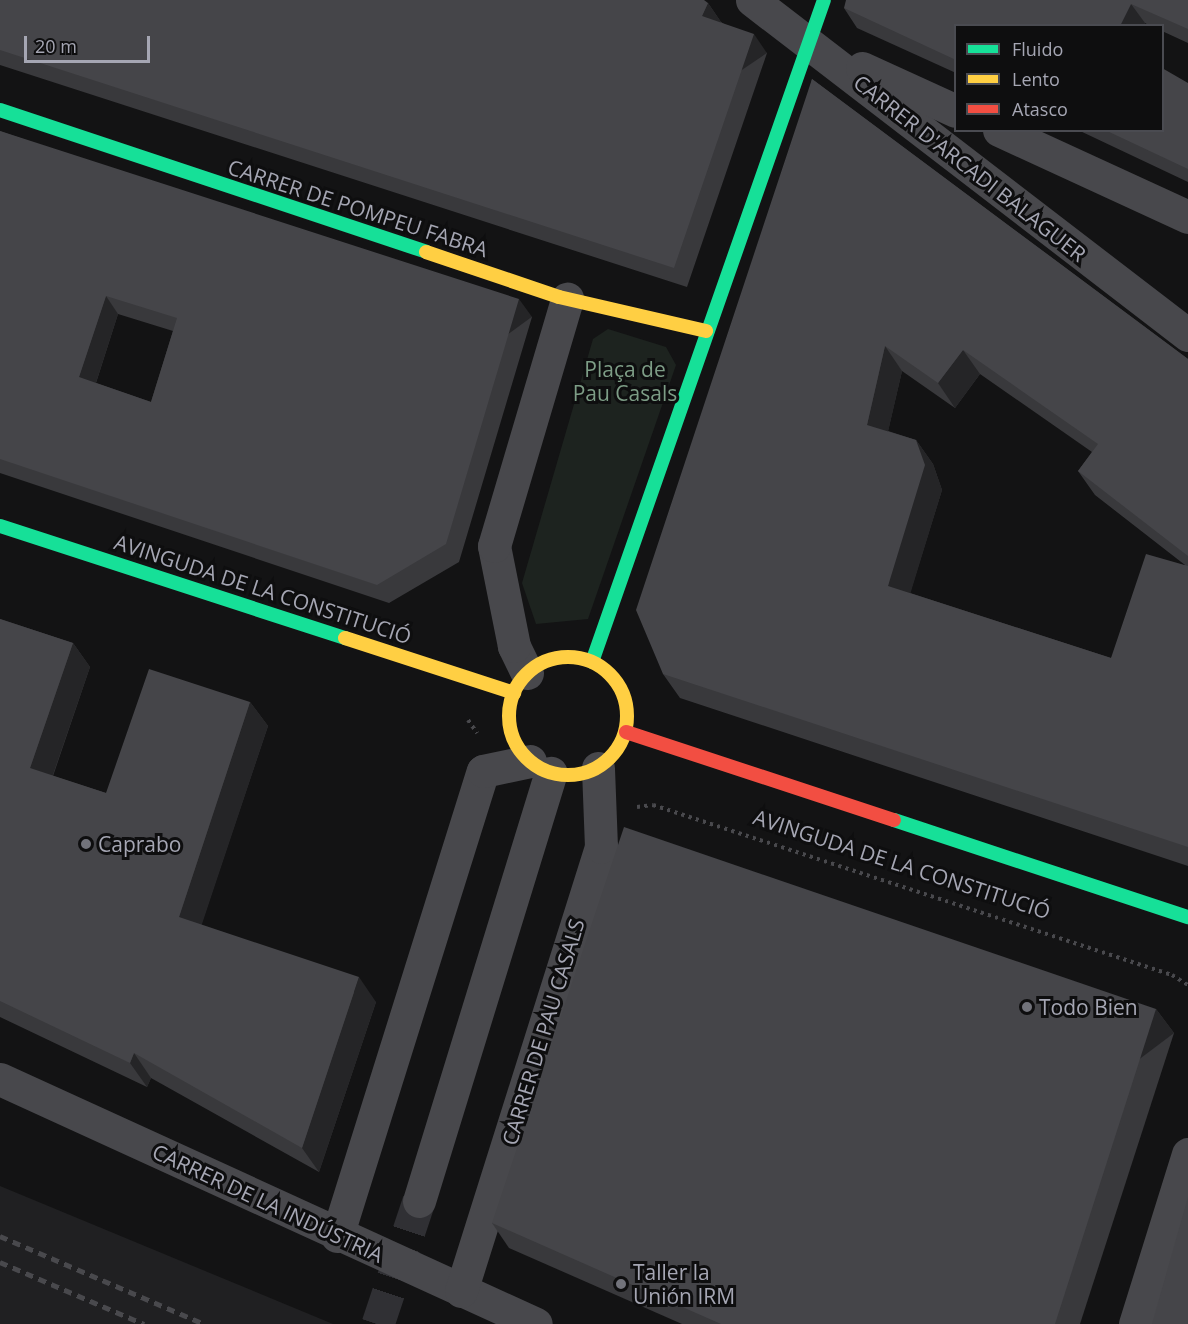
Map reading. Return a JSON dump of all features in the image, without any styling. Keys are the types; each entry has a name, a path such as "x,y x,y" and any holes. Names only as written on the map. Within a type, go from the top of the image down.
{"street":[{"name":"CARRER D'ARCADI BALAGUER","path":"752,0 1188,335"},
{"path":"592,662 706,331 811,45 824,0"},
{"path":"811,45 954,110"},
{"name":"CARRER DE POMPEU FABRA","path":"0,110 567,299 706,331"},
{"path":"1003,132 1188,217"},
{"path":"541,767 514,741 509,718 520,683 494,546 567,299"},
{"name":"AVINGUDA DE LA CONSTITUCIÓ","path":"0,528 520,683"},
{"path":"337,1236 483,771 541,767 578,775 598,768 616,751 626,732 628,711 621,689 592,662 572,657 542,663 520,683"},
{"name":"AVINGUDA DE LA CONSTITUCIÓ","path":"626,732 1188,917"},
{"path":"419,1200 541,767"},
{"name":"CARRER DE PAU CASALS","path":"461,1291 601,848 598,768"},
{"name":"CARRER DE LA INDÚSTRIA","path":"0,1078 337,1236 536,1324"},
{"path":"1135,1324 1188,1154"}],"path":[{"name":"AVINGUDA DE LA CONSTITUCIÓ","path":"599,813 653,805 1188,985"}],"shaded area":[{"path":"0,1186 333,1324 0,1324"}],"green space":[{"name":"Plaça de Pau Casals","path":"608,329 666,347 676,365 588,619 536,624 522,583 593,339"}],"building":[{"path":"0,0 704,0 708,3 702,16 754,34 674,268 0,50"},
{"path":"846,0 1188,0 1188,29 1131,4 1121,24 954,24 954,59 844,8"},
{"path":"1164,69 1188,83 1188,169 1109,132 1164,132"},
{"path":"812,79 1188,359 1188,556 1078,471 1098,444 963,350 938,383 885,346 867,425 916,440 925,465 888,586 1111,658 1146,554 1188,566 1188,847 663,674 636,610"},
{"path":"0,131 519,299 446,544 377,585 0,459","holes":["106,296 177,318 151,402 79,377"]},
{"path":"0,619 73,643 30,768 106,793 149,669 250,702 179,917 359,977 302,1148 134,1053 130,1063 0,1001"},
{"path":"624,827 1156,1009 1055,1324 721,1324 492,1223"},
{"path":"1188,1197 1188,1324 1152,1324"}],"tunnel":[{"path":"378,1324 419,1201"}],"railway":[{"path":"0,1236 204,1324"},
{"path":"0,1262 144,1324"}],"traffic: fast":[{"path":"592,662 824,0"},
{"path":"0,110 426,252"},
{"path":"0,526 345,638"},
{"path":"894,820 1188,917"}],"traffic: slow":[{"path":"426,252 559,297 706,331"},
{"path":"345,638 514,693"},
{"path":"568,657 590,662 610,674 622,694 627,716 622,738 610,758 590,770 568,775 546,770 526,758 514,738 509,716 514,694 526,674 546,662 568,657"}],"traffic: jam":[{"path":"626,732 894,820"}],"place":[{"name":"Caprabo","path":"86,844"},
{"name":"Todo Bien","path":"1027,1007"},
{"name":"Taller la Unión IRM","path":"621,1284"}]}
